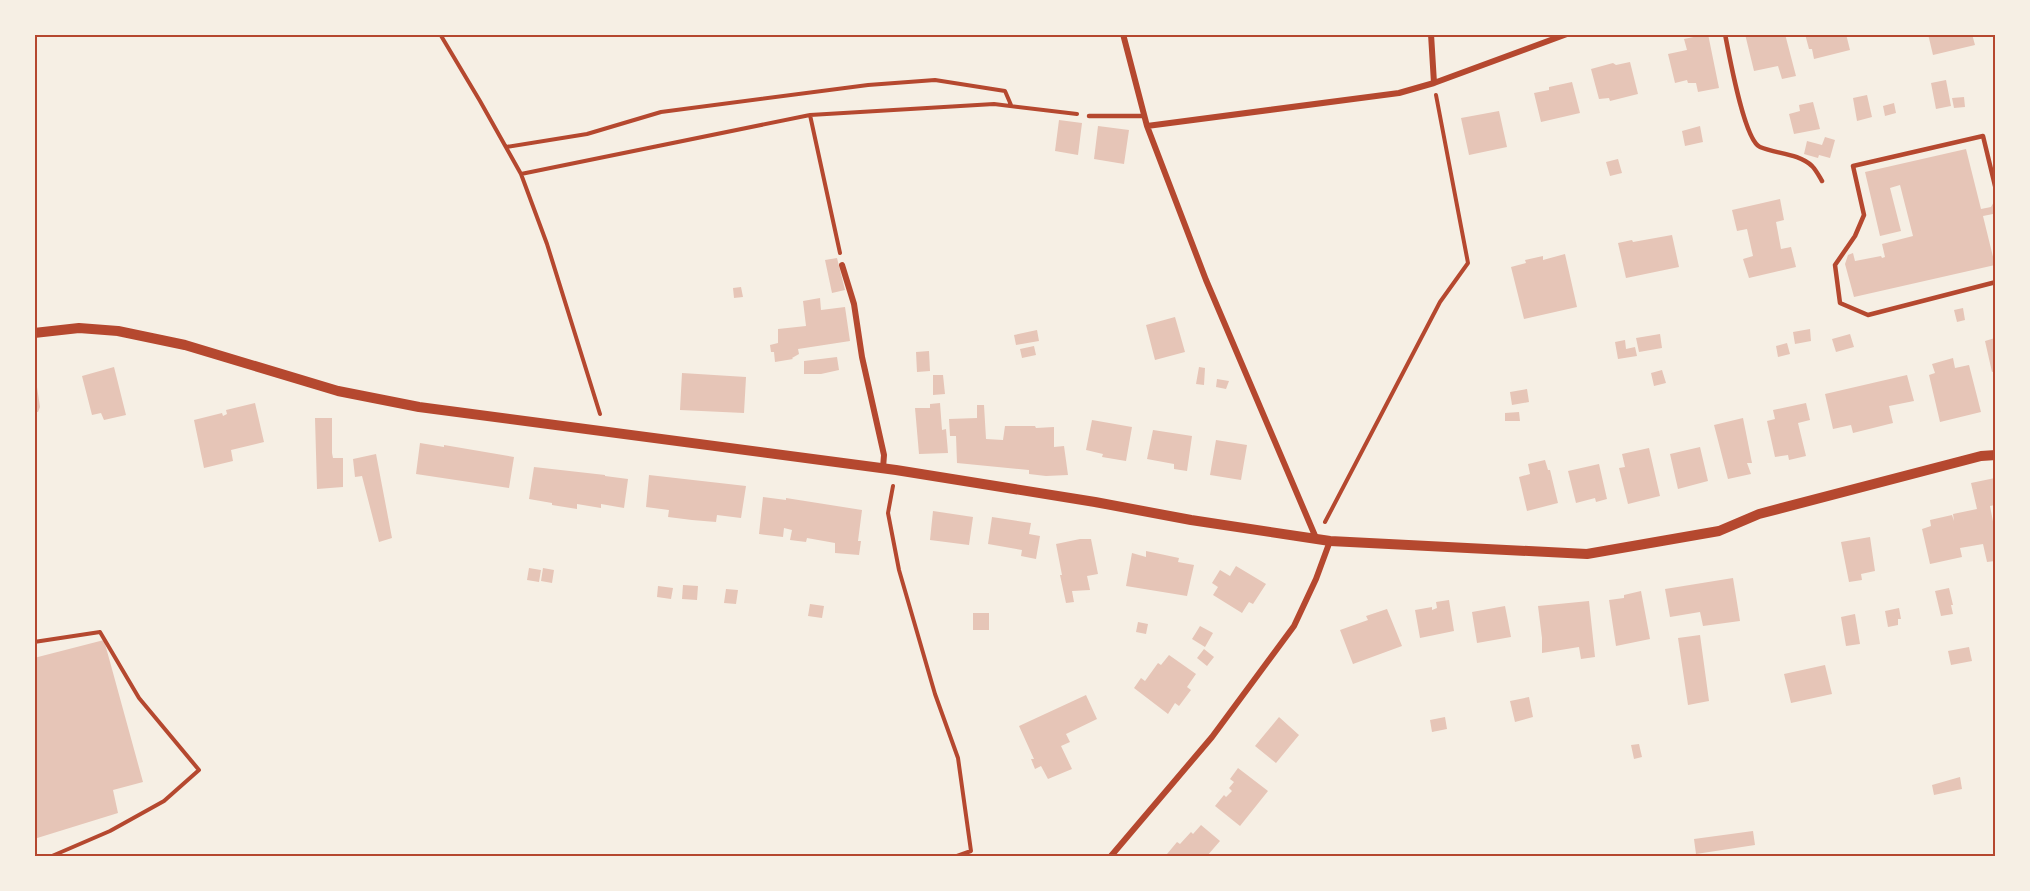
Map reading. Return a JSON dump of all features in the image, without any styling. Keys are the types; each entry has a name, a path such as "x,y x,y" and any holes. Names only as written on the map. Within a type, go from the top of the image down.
{"street":[{"path":"1123,34 1147,126 1206,280 1316,538"},
{"path":"1431,34 1434,83"},
{"path":"1147,126 1399,93 1434,83 1567,34"},
{"path":"842,266 854,304 862,357 884,455 883,468"},
{"path":"34,333 79,328 139,334 185,345 338,392 419,407 883,468 1330,542 1587,554 1719,531 1759,514 1981,456 1995,455"},
{"path":"1111,856 1212,737 1294,626 1330,542"}],"lane":[{"path":"1725,34 1751,138 1758,146 1795,157 1812,166 1822,181"},
{"path":"1089,116 1144,116"},
{"path":"1995,190 1983,136 1853,166 1864,215 1855,236 1835,265 1840,303 1868,315 1995,282"}],"path":[{"path":"440,34 520,174 546,244 600,414 611,433"},
{"path":"506,147 587,134 661,112 868,85 935,80 1005,91 1011,106"},
{"path":"1316,538 1440,302 1468,263 1434,83"},
{"path":"520,174 810,116 993,104 1089,116"},
{"path":"810,116 842,266"},
{"path":"896,470 888,513 900,570 918,637 958,758 971,850 957,856"},
{"path":"34,642 100,632 139,698 199,770 164,801 110,831 52,856"}],"building":[{"path":"1708,34 1719,88 1698,92 1696,83 1688,83 1687,80 1675,83 1668,54 1687,50 1684,39"},
{"path":"1745,34 1785,34 1796,76 1782,79 1778,66 1754,71"},
{"path":"1805,34 1846,34 1850,50 1814,59"},
{"path":"1928,34 1972,34 1975,45 1933,55"},
{"path":"1630,62 1638,94 1610,101 1609,98 1599,99 1591,69 1613,63 1616,65"},
{"path":"1946,80 1951,106 1936,109 1931,83"},
{"path":"1572,82 1580,113 1541,122 1534,93"},
{"path":"1867,95 1872,117 1857,121 1853,98"},
{"path":"1964,97 1965,107 1954,108 1952,98"},
{"path":"1813,102 1820,129 1794,134 1789,114 1800,111 1799,105"},
{"path":"1894,103 1896,113 1885,116 1883,106"},
{"path":"1499,111 1507,147 1469,155 1461,118"},
{"path":"1059,120 1082,123 1078,155 1055,151"},
{"path":"1098,126 1129,130 1124,164 1094,159"},
{"path":"1700,126 1703,142 1685,146 1682,131"},
{"path":"1825,137 1835,140 1830,158 1819,155 1818,158 1804,154 1807,141 1822,145"},
{"path":"1966,149 1981,209 1991,207 1995,200 1995,216 1993,214 1983,216 1995,265 1854,297 1845,264 1848,255 1853,253 1855,261 1881,256 1882,258 1885,257 1882,244 1913,236 1900,185 1890,188 1901,231 1880,236 1865,172"},
{"path":"1618,159 1622,173 1610,176 1606,162"},
{"path":"1780,199 1784,220 1776,222 1781,249 1791,247 1796,267 1749,278 1743,259 1753,256 1747,229 1737,231 1732,210"},
{"path":"1672,235 1679,267 1626,278 1618,243"},
{"path":"1565,254 1577,307 1524,319 1511,267 1526,263 1525,260 1543,256 1543,260"},
{"path":"837,258 845,290 832,293 825,260"},
{"path":"741,287 743,297 734,298 733,288"},
{"path":"820,298 821,310 845,307 850,341 798,349 799,354 793,359 775,362 774,352 771,352 770,345 778,343 778,329 806,326 803,301"},
{"path":"1963,308 1965,320 1957,322 1954,310"},
{"path":"1175,317 1185,352 1155,360 1146,325"},
{"path":"1810,329 1811,341 1795,344 1793,332"},
{"path":"1037,330 1039,341 1016,345 1014,335"},
{"path":"1660,334 1662,348 1639,352 1636,338"},
{"path":"1850,334 1854,347 1836,352 1832,339"},
{"path":"1995,338 1995,371 1992,372 1985,341"},
{"path":"1625,340 1626,349 1635,347 1637,356 1618,359 1615,342"},
{"path":"1787,343 1790,354 1778,357 1776,346"},
{"path":"1034,346 1036,355 1022,358 1020,349"},
{"path":"929,351 930,371 917,372 916,352"},
{"path":"837,357 839,370 821,374 804,374 804,361"},
{"path":"1953,358 1955,368 1969,365 1981,412 1940,422 1929,375 1935,373 1932,364"},
{"path":"34,367 40,407 38,412 34,412"},
{"path":"114,367 126,415 104,420 101,413 92,415 82,376"},
{"path":"1199,367 1205,368 1204,385 1196,384"},
{"path":"1662,370 1666,383 1654,386 1651,373"},
{"path":"682,373 746,377 744,413 680,410"},
{"path":"933,375 943,375 945,394 933,395"},
{"path":"1907,375 1914,401 1889,406 1893,423 1853,433 1851,425 1833,429 1825,394"},
{"path":"1217,379 1229,381 1226,389 1216,387"},
{"path":"1527,389 1529,402 1512,405 1510,392"},
{"path":"255,403 264,442 231,450 233,461 204,468 194,420 222,413 223,416 227,414 226,410"},
{"path":"940,403 942,430 946,429 948,453 919,454 915,408 930,408 930,404"},
{"path":"1806,403 1810,420 1798,423 1806,456 1789,460 1788,455 1775,457 1767,421 1775,419 1773,410"},
{"path":"977,405 984,405 986,439 1003,440 1005,426 1054,427 1054,447 1064,446 1068,475 1046,476 1029,474 1029,470 957,463 956,436 950,436 949,419 977,418"},
{"path":"1519,412 1520,421 1505,421 1505,413"},
{"path":"315,418 332,418 332,453 333,458 343,458 343,487 317,489"},
{"path":"1743,418 1752,463 1747,463 1751,474 1728,479 1714,425"},
{"path":"1092,420 1132,427 1126,461 1102,457 1103,454 1086,450"},
{"path":"1153,430 1192,436 1187,471 1174,469 1174,464 1147,459"},
{"path":"1216,440 1247,445 1241,480 1210,475"},
{"path":"420,443 514,457 509,488 416,474"},
{"path":"1700,447 1708,481 1678,489 1670,454"},
{"path":"1649,448 1660,496 1628,504 1619,468 1625,467 1622,454"},
{"path":"376,454 392,538 379,542 362,476 355,477 353,459"},
{"path":"1545,460 1550,470 1558,503 1527,511 1519,477 1530,474 1528,464"},
{"path":"1599,464 1607,499 1596,502 1595,498 1576,503 1568,471"},
{"path":"534,467 628,479 624,508 601,504 601,508 577,504 577,509 529,499"},
{"path":"649,475 746,486 741,518 717,515 716,522 692,520 668,517 669,510 646,507"},
{"path":"1995,478 1995,505 1990,506 1995,532 1995,561 1987,562 1983,544 1960,548 1962,557 1930,564 1922,529 1931,526 1930,520 1952,515 1954,521 1953,514 1977,509 1971,483"},
{"path":"763,497 786,500 786,498 862,510 858,541 861,541 859,555 835,553 835,543 807,538 806,542 790,540 792,530 784,528 783,537 759,534"},
{"path":"933,511 973,517 969,545 930,540"},
{"path":"992,517 1031,523 1029,534 1040,536 1036,559 1021,556 1022,550 988,544"},
{"path":"1870,537 1875,571 1861,574 1862,580 1849,582 1841,542"},
{"path":"1091,539 1098,574 1087,576 1090,590 1072,591 1074,602 1066,603 1056,544"},
{"path":"1146,551 1179,558 1178,562 1194,565 1187,596 1126,586 1132,553 1146,557"},
{"path":"1236,566 1266,584 1253,604 1249,602 1242,613 1213,595 1218,587 1212,583 1220,570 1230,576"},
{"path":"529,568 541,570 539,582 527,580"},
{"path":"543,568 554,570 552,583 541,581"},
{"path":"1733,578 1740,621 1703,626 1700,612 1670,617 1665,589"},
{"path":"683,585 698,586 697,600 682,599"},
{"path":"658,586 673,588 671,599 657,597"},
{"path":"1949,588 1953,614 1941,616 1935,591"},
{"path":"726,589 738,590 736,604 724,603"},
{"path":"1641,591 1650,639 1616,646 1609,600 1624,598 1624,595"},
{"path":"1449,600 1454,631 1420,638 1415,610 1432,607 1432,610 1437,608 1436,602"},
{"path":"1589,601 1595,657 1581,659 1579,647 1542,653 1538,606"},
{"path":"810,604 824,606 822,618 808,616"},
{"path":"1505,606 1511,637 1477,643 1472,612"},
{"path":"1899,608 1901,619 1898,619 1898,625 1888,627 1885,611"},
{"path":"1387,609 1402,646 1353,664 1340,630 1368,620 1366,616"},
{"path":"973,613 989,613 989,630 973,630"},
{"path":"1855,614 1860,644 1846,646 1841,617"},
{"path":"1138,622 1148,624 1146,634 1136,632"},
{"path":"1200,626 1213,633 1205,647 1192,639"},
{"path":"1700,635 1709,701 1688,705 1678,638"},
{"path":"104,640 143,782 113,790 118,813 34,839 34,658"},
{"path":"1969,647 1972,661 1951,665 1948,651"},
{"path":"1204,649 1214,657 1207,666 1197,658"},
{"path":"1169,655 1196,674 1187,687 1191,690 1179,706 1175,703 1168,714 1134,688 1141,678 1145,681 1158,663 1161,665"},
{"path":"1825,665 1832,694 1791,703 1784,674"},
{"path":"1086,695 1097,719 1066,734 1070,742 1061,746 1072,769 1048,779 1041,766 1035,769 1031,759 1034,759 1019,726"},
{"path":"1529,697 1533,717 1515,722 1510,701"},
{"path":"1279,717 1299,735 1276,763 1255,746"},
{"path":"1445,717 1447,729 1432,732 1430,720"},
{"path":"1639,744 1642,757 1634,759 1631,745"},
{"path":"1238,768 1268,791 1240,826 1215,806 1224,795 1226,797 1232,791 1229,788 1234,782 1230,779"},
{"path":"1960,777 1962,789 1934,795 1932,785"},
{"path":"1201,825 1220,841 1207,856 1170,856 1167,854 1177,842 1180,844"},
{"path":"1753,831 1755,845 1696,854 1694,839"}]}
